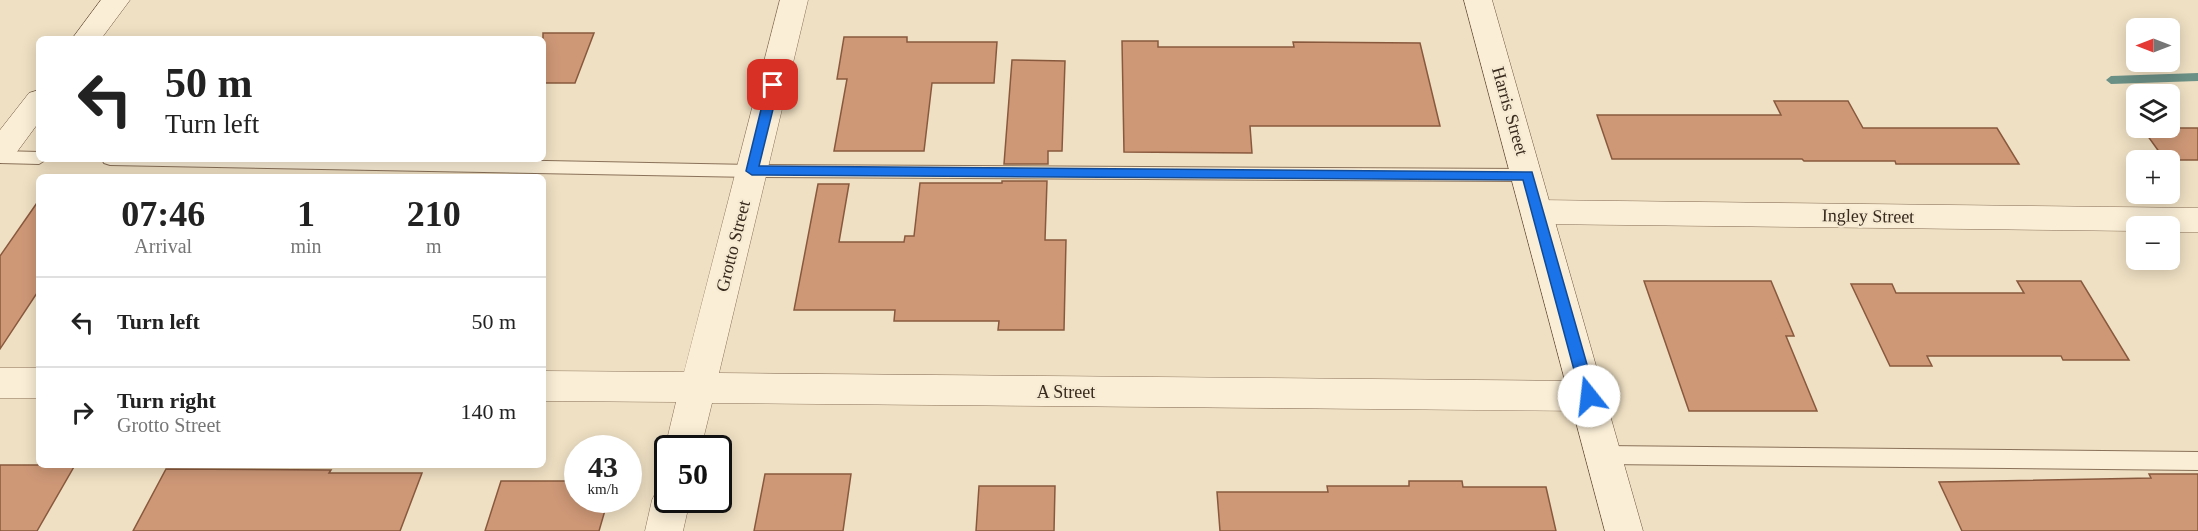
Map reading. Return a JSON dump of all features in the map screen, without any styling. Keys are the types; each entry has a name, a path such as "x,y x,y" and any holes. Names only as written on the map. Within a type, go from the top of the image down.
{"street":[{"path":"88,36 116,0"},
{"name":"Grotto Street","path":"687,435 794,0"},
{"name":"Harris Street","path":"1478,0 1589,396 1624,531"},
{"path":"0,152 36,104"},
{"name":"Ingley Street","path":"1537,212 2198,220"},
{"path":"0,383 36,383"},
{"name":"A Street","path":"546,386 1589,396"},
{"path":"663,531 668,513"}],"lane":[{"path":"0,157 36,158"},
{"path":"270,162 752,171 1528,175"},
{"path":"1604,455 2198,461"}],"building":[{"path":"543,33 594,33 575,83 546,83 546,36 543,36"},
{"path":"844,37 907,37 907,42 997,42 994,83 932,83 924,151 834,151 847,79 837,79"},
{"path":"1122,41 1158,41 1158,47 1294,47 1293,42 1420,43 1440,126 1250,126 1252,153 1124,152"},
{"path":"1012,60 1065,61 1062,151 1048,151 1048,164 1004,164"},
{"path":"1774,101 1848,101 1863,128 1997,128 2019,164 1896,164 1895,161 1804,161 1802,159 1612,159 1597,115 1781,115"},
{"path":"2180,128 2198,128 2198,160 2180,160 2180,150 2158,150 2149,138 2180,138"},
{"path":"1002,181 1047,181 1045,240 1066,240 1064,330 998,330 999,321 894,321 895,310 794,310 818,184 849,184 839,242 904,242 905,236 914,236 920,183 1002,183"},
{"path":"36,204 36,295 0,349 0,256"},
{"path":"1644,281 1771,281 1794,336 1786,336 1817,411 1689,411"},
{"path":"2017,281 2081,281 2129,360 2063,360 2061,356 1927,356 1932,366 1890,366 1851,284 1892,284 1896,293 2024,293"},
{"path":"0,465 73,468 37,531 0,531"},
{"path":"166,469 422,473 400,531 133,531"},
{"path":"765,474 851,474 843,531 754,531"},
{"path":"2149,474 2198,474 2198,531 1962,531 1939,482 2151,478"},
{"path":"501,481 564,481 564,513 604,513 599,531 485,531"},
{"path":"1409,481 1462,481 1463,487 1546,487 1556,531 1220,531 1217,492 1328,492 1327,486 1409,486"},
{"path":"979,486 1055,486 1054,531 976,531"}],"waterway":[{"path":"2111,80 2198,77"}],"route":[{"path":"773,85 752,171 1528,175 1589,396"}]}
